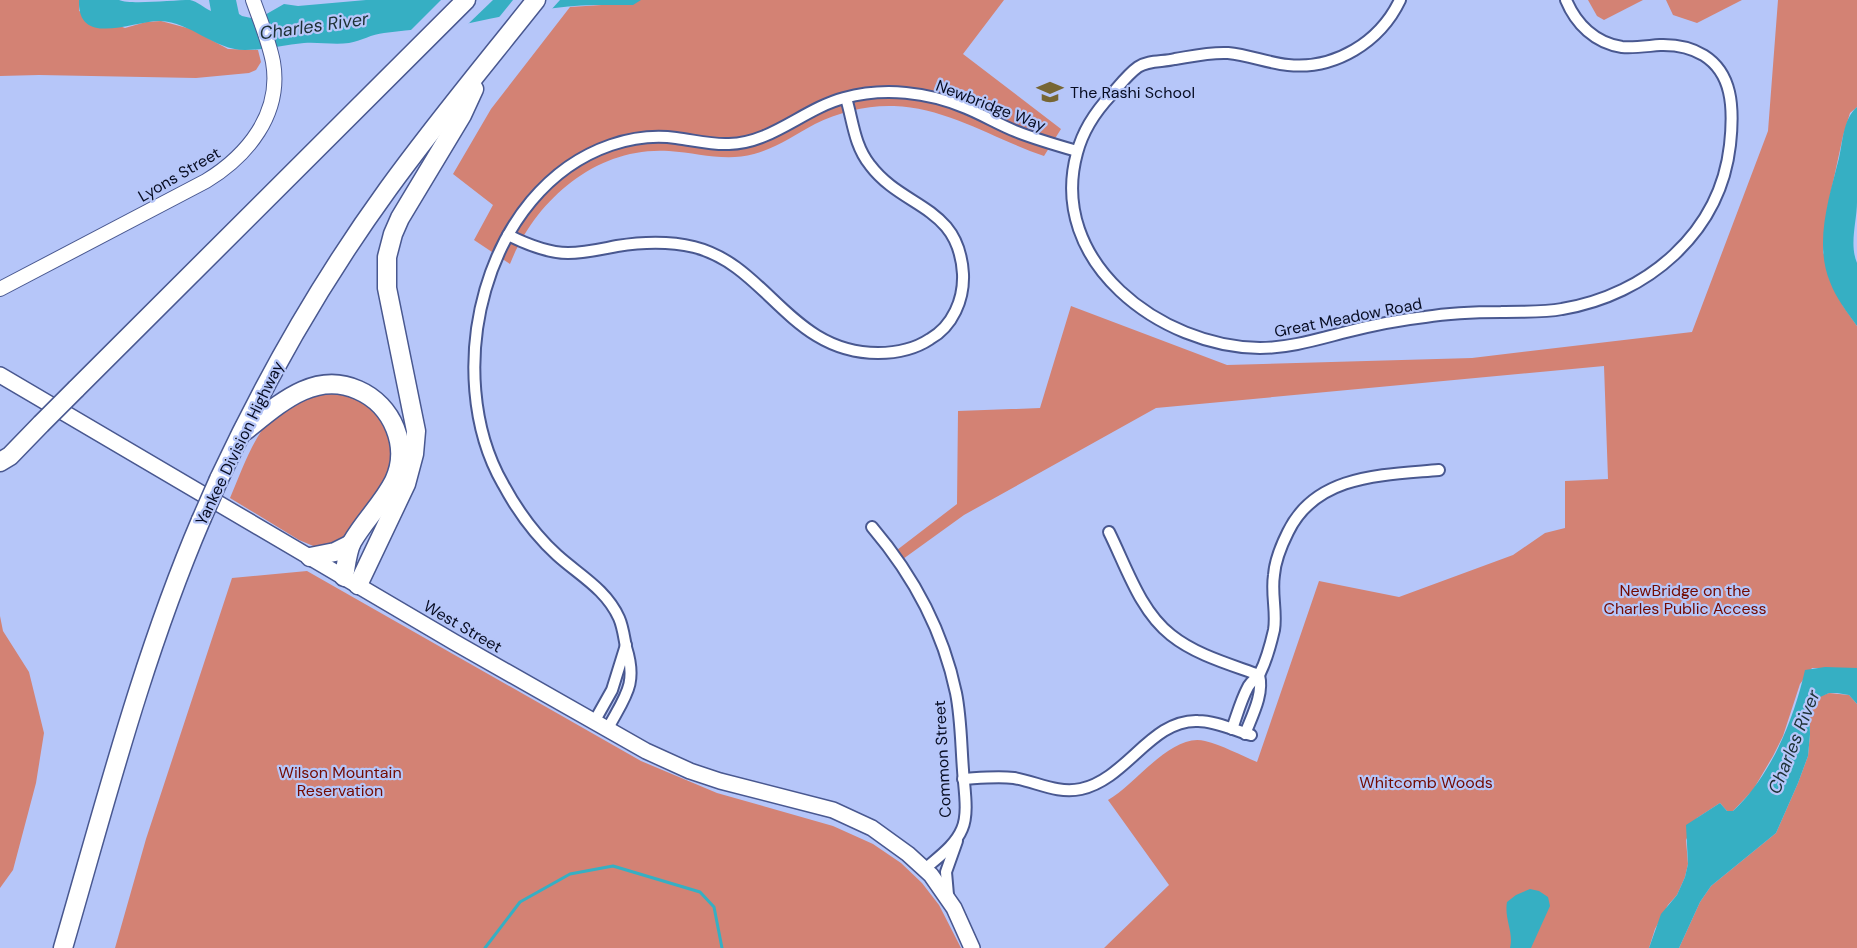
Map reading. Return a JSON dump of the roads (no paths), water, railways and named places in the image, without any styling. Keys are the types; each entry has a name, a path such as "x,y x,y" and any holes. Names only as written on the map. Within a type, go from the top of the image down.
{"highway":[{"path":"3,462 466,0"},
{"name":"Yankee Division Highway","path":"63,948 149,656 201,520 239,436 294,334 348,246 418,148 536,0"},
{"path":"351,581 406,484 411,470 416,439 414,416 387,288 388,249 400,218 462,115 488,61"},
{"path":"239,436 287,399 314,386 335,384 351,387 376,401 390,416 396,429 400,448 396,475 390,488 351,544 335,552 309,557"},
{"path":"351,544 351,581"}],"main road":[{"name":"Lyons Street","path":"0,289 206,181 235,160 254,140 268,112 274,85 272,56 254,3"},
{"name":"Lyons Street","path":"0,295 14,283"},
{"name":"West Street","path":"0,375 309,557 646,751 690,771 720,781 833,810 850,817 872,828 925,869"},
{"name":"Common Street","path":"925,869 949,899 964,926 972,948"}],"street":[{"name":"Great Meadow Road","path":"1400,0 1388,20 1366,43 1346,55 1322,63 1290,65 1240,54 1217,53 1141,65 1099,109 1086,128 1077,151 1072,175 1075,211 1082,237 1094,260 1110,280 1143,310 1165,324 1204,340 1240,347 1280,347 1424,317 1546,311 1583,304 1613,294 1649,275 1674,257 1693,236 1711,210 1724,178 1732,113 1725,79 1719,68 1695,50 1681,46 1630,47 1605,42 1580,24 1566,0"},
{"name":"Newbridge Way","path":"601,726 626,695 632,677 631,662 621,622 607,598 549,548 520,512 496,473 483,436 475,392 476,345 487,288 498,255 519,215 541,189 566,169 596,150 624,141 653,137 719,144 743,143 767,136 809,112 846,98 873,93 894,92 935,98 1037,139 1077,151"},
{"path":"508,235 543,249 567,253 646,243 668,243 702,249 733,265 796,322 829,342 875,353 892,352 917,346 942,330 956,311 962,290 961,258 956,243 939,218 890,185 868,163 854,135 846,98"},
{"path":"963,779 1010,778 1054,790 1077,790 1106,779 1157,736 1175,724 1202,721 1248,734 1260,690 1259,675 1274,628 1273,582 1276,564 1289,530 1302,510 1320,495 1350,481 1439,470"},
{"name":"Common Street","path":"872,527 894,554 912,582 928,614 946,659 958,706 964,820 946,872 949,899"},
{"path":"1109,532 1143,600 1163,628 1202,653 1259,675"},
{"path":"1232,729 1247,689 1259,675"},
{"name":"Common Street","path":"925,869 950,846 961,831"}],"water":[{"name":"Charles River","path":"79,0 142,2 190,0 211,11 209,0 236,0 239,14 251,18 263,16 284,4 298,6 366,0 641,0 633,5 574,6 534,11 459,25 380,34 349,43 304,43 245,50 223,46 171,23 160,21 123,27 97,28 87,24 81,15"},
{"path":"1857,107 1857,202 1853,240 1857,263 1857,326 1830,282 1825,267 1823,236 1844,131 1852,112"},
{"name":"Charles River","path":"1825,667 1857,668 1857,704 1849,695 1837,693 1829,693 1818,698 1809,711 1808,756 1776,833 1711,886 1700,902 1679,948 1649,948 1661,914 1677,895 1685,877 1688,864 1686,825 1720,803 1727,811 1733,811 1747,797 1770,764 1779,746 1794,708 1805,670"},
{"path":"1530,889 1539,891 1548,897 1550,906 1531,948 1510,948 1507,902"}],"waterway":[{"path":"485,948 520,902 570,874 613,866 700,892 714,907 722,948"}],"place":[{"name":"The Rashi School","path":"1050,92"}],"park label":[{"name":"NewBridge on the Charles Public Access","path":"1685,599"},
{"name":"Wilson Mountain Reservation","path":"340,781"},
{"name":"Whitcomb Woods","path":"1426,782"}]}
